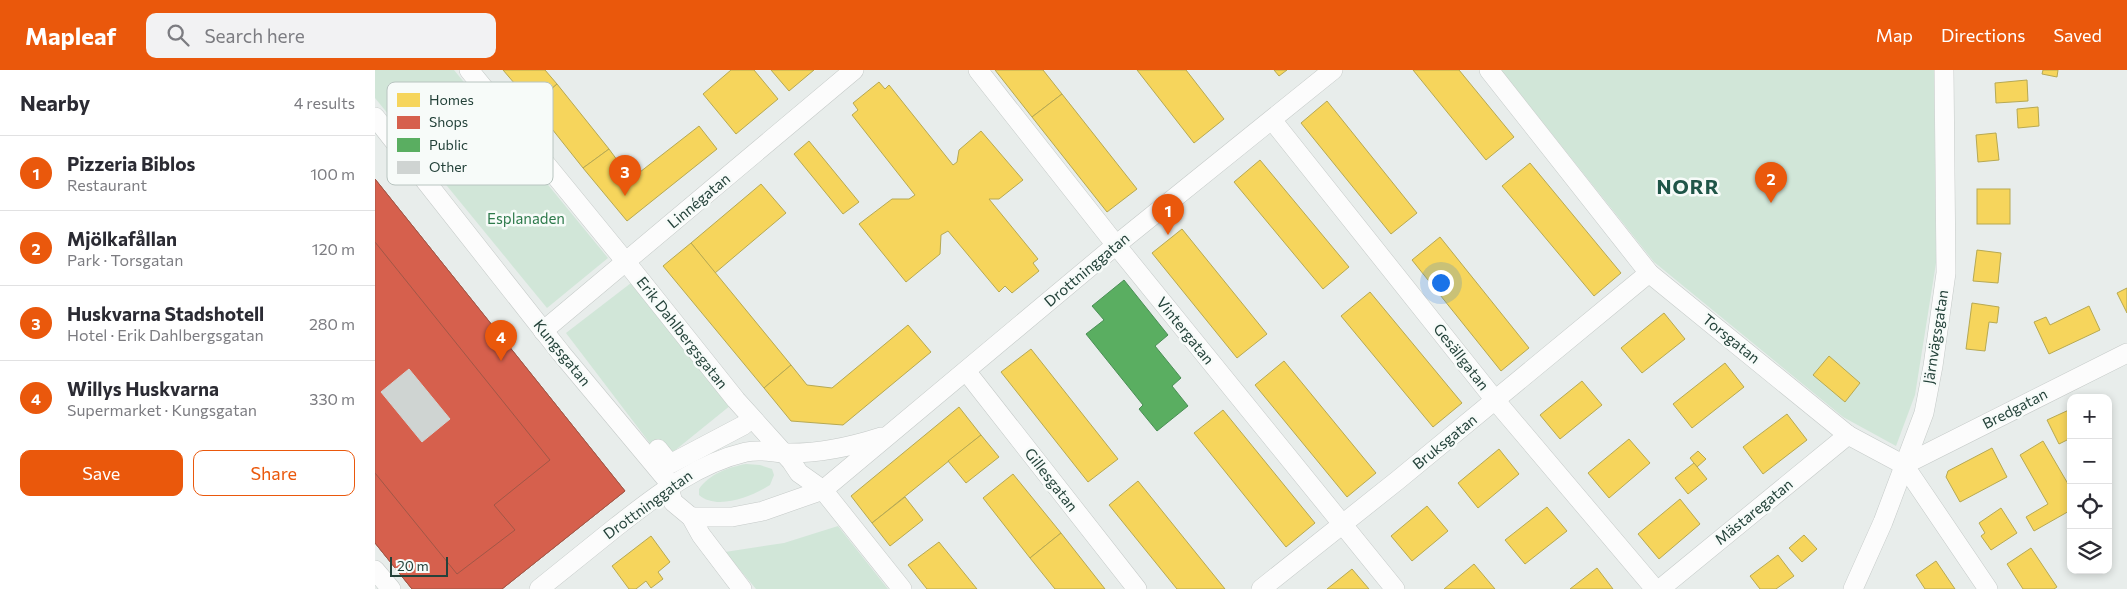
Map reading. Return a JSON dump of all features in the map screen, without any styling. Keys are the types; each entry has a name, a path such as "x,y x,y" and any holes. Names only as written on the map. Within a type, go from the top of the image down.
{"street":[{"name":"Erik Dahlbergsgatan","path":"469,70 479,82"},
{"name":"Linnégatan","path":"543,331 854,70"},
{"name":"Vintergatan","path":"978,70 1116,245 1395,589"},
{"name":"Drottninggatan","path":"646,504 687,514 732,516 775,508 792,500 823,490 1116,245 1333,70"},
{"name":"Torsgatan","path":"1489,70 1649,273 1848,435 1904,466 1988,589"},
{"name":"Järnvägsgatan","path":"1853,589 1883,522 1924,413 1933,366 1946,273 1947,147 1944,70"},
{"name":"Kungsgatan","path":"375,117 387,132"},
{"name":"Gesällgatan","path":"1272,120 1495,400 1655,589"},
{"name":"Erik Dahlbergsgatan","path":"553,173 736,400 799,473 823,490 902,589"},
{"name":"Kungsgatan","path":"428,185 543,331 672,486 671,497 687,514 742,589"},
{"name":"Bruksgatan","path":"1261,589 1398,480 1649,273"},
{"name":"Bredgatan","path":"1904,466 2127,353"},
{"name":"Gillesgatan","path":"966,371 1137,589"},
{"path":"658,449 670,464 744,425"},
{"name":"Drottninggatan","path":"539,589 676,481 706,465 725,458 761,450 783,453 838,447 889,435"},
{"name":"Mästaregatan","path":"1660,589 1848,435"},
{"path":"792,500 799,483 799,473"},
{"path":"375,570 391,589"}],"green space":[{"path":"375,70 454,70 464,82 387,82 387,113 375,98"},
{"path":"1501,70 1934,70 1936,263 1915,395 1896,446 1843,417 1654,262"},
{"name":"Esplanaden","path":"446,185 548,185 608,258 547,308"},
{"path":"631,283 731,405 668,456 652,446 566,333"},
{"path":"746,464 760,465 772,469 774,475 770,485 745,497 725,502 707,500 699,495 699,489 714,475 726,469"},
{"path":"838,526 888,589 756,589 725,552 784,543"}],"building: Homes":[{"path":"503,70 545,70 557,84 553,88 553,82 513,82"},
{"path":"731,70 754,70 778,99 736,134 703,94"},
{"path":"771,70 814,70 789,91"},
{"path":"995,70 1043,70 1062,94 1032,117"},
{"path":"1137,70 1186,70 1224,119 1194,143"},
{"path":"1274,70 1287,70 1279,76"},
{"path":"1413,70 1459,70 1514,137 1486,160"},
{"path":"2043,70 2058,70 2057,77 2042,74"},
{"path":"2027,80 2028,101 1996,103 1995,83"},
{"path":"879,82 885,89 889,85 953,165 957,162 959,150 981,131 1023,180 999,199 989,199 1038,259 1033,263 1039,271 1012,293 1005,286 999,292 948,231 941,235 940,254 906,282 859,224 892,199 909,199 915,195 852,115 858,110 853,103"},
{"path":"557,84 609,149 583,168 553,130 553,88"},
{"path":"1062,94 1137,189 1107,212 1032,117"},
{"path":"1327,101 1417,213 1391,234 1301,123"},
{"path":"2038,107 2039,126 2018,128 2017,109"},
{"path":"699,126 717,149 627,221 583,168 609,149 631,179"},
{"path":"1996,133 1999,160 1978,162 1976,135"},
{"path":"809,141 859,202 843,214 794,154"},
{"path":"1260,160 1349,267 1323,289 1234,182"},
{"path":"1530,163 1621,273 1594,296 1502,186"},
{"path":"761,184 786,213 715,273 691,243"},
{"path":"1977,189 2010,189 2010,224 1977,224"},
{"path":"1182,229 1267,334 1237,358 1152,253"},
{"path":"1440,237 1529,348 1501,371 1412,260"},
{"path":"691,243 791,365 764,388 663,266"},
{"path":"1977,250 2001,253 1998,283 1973,281"},
{"path":"2127,288 2127,313 2117,293"},
{"path":"1370,292 1462,403 1433,427 1341,316"},
{"path":"1972,303 1999,307 1997,323 1989,322 1985,351 1966,349"},
{"path":"2089,306 2100,330 2049,354 2034,322 2046,317 2050,325"},
{"path":"1664,313 1685,339 1642,373 1621,348"},
{"path":"908,325 931,352 843,425 791,421 764,388 791,365 807,385 832,388"},
{"path":"1031,349 1118,459 1088,482 1001,372"},
{"path":"1829,356 1860,383 1845,402 1813,375"},
{"path":"1284,361 1376,473 1347,497 1255,385"},
{"path":"1725,363 1744,387 1692,428 1673,404"},
{"path":"1582,381 1602,405 1560,439 1540,415"},
{"path":"959,407 981,435 872,523 851,496"},
{"path":"1223,410 1315,523 1286,547 1194,433"},
{"path":"2067,411 2067,440 2059,444 2047,420"},
{"path":"1787,414 1807,440 1763,474 1743,447"},
{"path":"981,435 999,457 966,483 948,461"},
{"path":"1629,439 1650,463 1609,498 1588,473"},
{"path":"2043,441 2067,482 2067,512 2034,531 2026,517 2048,504 2020,455"},
{"path":"1992,448 2007,477 1960,502 1946,477 1948,471"},
{"path":"1499,449 1519,474 1478,508 1458,483"},
{"path":"1698,451 1706,459 1697,467 1690,458"},
{"path":"1694,463 1707,479 1688,494 1675,478"},
{"path":"1013,474 1061,533 1030,558 983,498"},
{"path":"1138,481 1225,589 1177,589 1109,505"},
{"path":"905,497 923,520 890,546 872,523"},
{"path":"1680,499 1700,524 1659,559 1638,534"},
{"path":"1427,506 1448,531 1412,561 1391,536"},
{"path":"1547,507 1567,531 1525,564 1505,540"},
{"path":"2001,508 2017,533 1991,550 1981,536 1985,533 1979,523"},
{"path":"1061,533 1105,589 1055,589 1030,558"},
{"path":"1804,535 1817,549 1802,562 1789,548"},
{"path":"651,536 670,562 658,572 663,579 651,588 646,581 636,589 629,589 612,566"},
{"path":"939,542 977,589 927,589 908,565"},
{"path":"2031,548 2057,587 2054,589 2023,589 2007,564"},
{"path":"1778,555 1794,576 1776,589 1760,589 1750,576"},
{"path":"1936,561 1955,589 1925,589 1916,575"},
{"path":"1474,564 1495,589 1444,589"},
{"path":"1597,568 1613,589 1570,589"},
{"path":"1352,569 1369,589 1327,589"}],"building: Shops":[{"path":"375,179 625,491 502,589 412,589 375,543"},
{"path":"375,179 625,491 502,589 412,589 375,543 375,473 457,574 515,530 494,505 550,460 375,242"}],"building: Public":[{"path":"1124,280 1168,335 1155,346 1181,378 1172,386 1188,406 1157,431 1139,409 1143,405 1086,334 1104,320 1092,306"}],"building: Other":[{"path":"409,369 450,419 422,442 381,392"}],"place":[{"name":"Huskvarna Stadshotell","path":"625,196"},
{"name":"Mjölkafållan","path":"1771,203"},
{"name":"Pizzeria Biblos","path":"1168,235"},
{"name":"Willys Huskvarna","path":"501,361"}],"district":[{"name":"NORR","path":"1688,187"}]}
